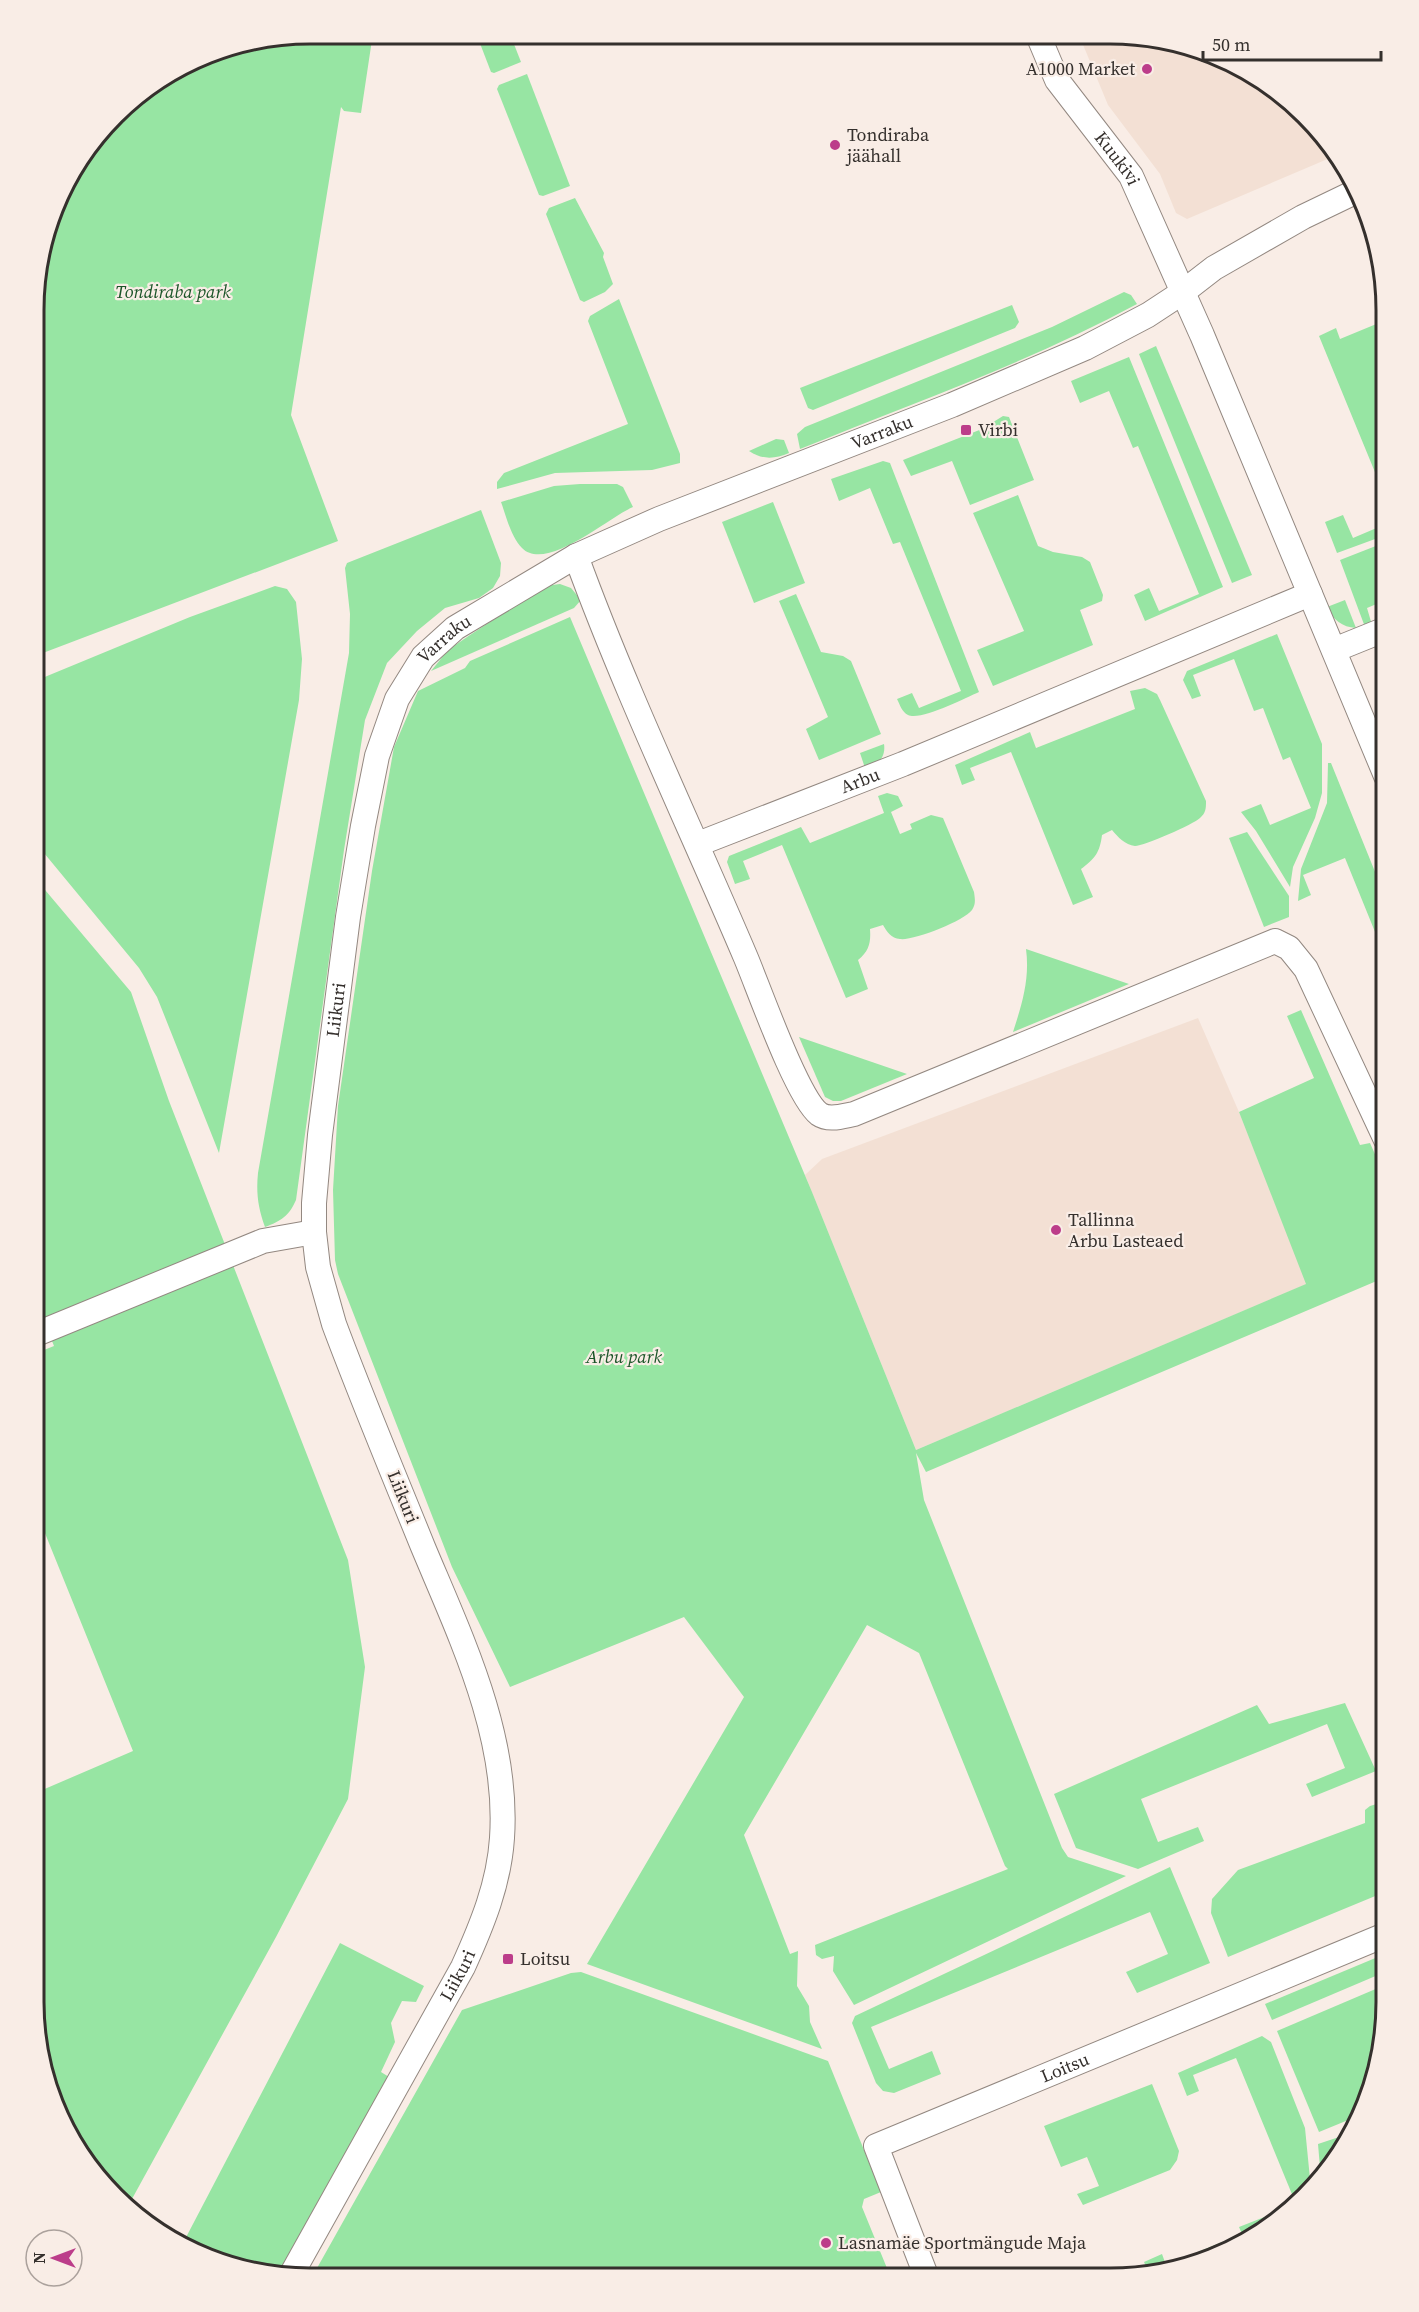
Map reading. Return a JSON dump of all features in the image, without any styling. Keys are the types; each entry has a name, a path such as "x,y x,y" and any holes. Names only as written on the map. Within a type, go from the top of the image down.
{"street":[{"name":"Kuukivi","path":"1042,44 1057,80 1131,176 1183,292"},
{"name":"Varraku","path":"410,675 423,657 455,628 576,556 659,519 952,405 1085,348 1148,315 1214,268 1303,217 1349,195"},
{"path":"1183,292 1376,752"},
{"path":"576,556 634,702 698,844 790,1063 807,1100 820,1115 835,1118 854,1114 1275,941 1289,948 1306,969 1376,1119"},
{"name":"Arbu","path":"698,844 903,764 1311,594"},
{"path":"1334,650 1376,633"},
{"name":"Liikuri","path":"295,2268 420,2048 463,1967 482,1926 495,1885 502,1835 501,1787 496,1747 489,1720 442,1593 334,1324 320,1274 314,1232 315,1192 323,1112 347,927 363,826 377,756 385,730 397,699 410,675"},
{"path":"44,1331 263,1241 314,1232"},
{"name":"Loitsu","path":"923,2268 876,2146 1376,1939"}],"shaded area":[{"path":"1083,44 1127,44 1178,53 1227,71 1257,88 1285,110 1309,134 1328,159 1187,219 1176,213 1160,174 1108,105"},
{"name":"Tallinna Arbu Lasteaed","path":"1198,1018 1239,1112 1307,1284 916,1450 805,1175 822,1159"}],"green space":[{"name":"Tondiraba park","path":"292,44 371,44 361,113 344,111 341,107 291,415 338,541 44,653 44,292 53,241 64,208 88,162 110,134 134,110 162,88 192,71 224,58 258,49"},
{"path":"480,44 514,44 521,62 494,73 491,72"},
{"path":"527,74 570,186 543,196 539,195 497,89 499,85"},
{"path":"575,198 604,253 603,257 613,284 605,292 584,302 580,300 546,214 549,208"},
{"path":"1124,292 1131,295 1137,304 1055,345 800,449 797,434 805,427 1052,327"},
{"path":"619,299 680,454 680,463 652,470 555,473 497,489 497,482 504,473 628,424 588,321 590,316"},
{"path":"1012,305 1019,322 1015,328 813,410 808,408 800,388"},
{"path":"1376,324 1376,475 1319,336 1336,328 1340,339"},
{"path":"1156,346 1252,575 1232,583 1139,354"},
{"path":"1129,357 1223,587 1145,621 1134,595 1149,588 1159,611 1199,594 1138,446 1133,448 1109,391 1080,403 1071,381"},
{"path":"1003,416 1009,417 1034,480 970,505 952,461 911,476 903,460 982,429"},
{"path":"776,439 784,440 789,453 769,458 749,451"},
{"path":"883,461 890,463 979,692 923,715 908,715 901,708 897,699 912,693 919,708 961,691 900,542 893,544 870,488 839,501 831,479"},
{"path":"617,484 623,487 633,507 561,549 546,554 533,554 522,548 512,532 501,502 554,486"},
{"path":"1018,495 1038,546 1053,552 1082,557 1090,562 1103,595 1102,601 1080,610 1093,645 993,686 977,650 1024,631 973,513"},
{"path":"773,502 805,583 754,603 722,522"},
{"path":"481,510 501,563 500,576 493,588 479,598 445,608 417,631 387,663 365,720 344,850 296,1200 284,1217 265,1227 258,1200 258,1173 349,653 350,614 345,568 347,563"},
{"path":"1343,515 1353,538 1376,528 1376,539 1337,553 1325,522"},
{"path":"1376,546 1376,604 1367,608 1372,625 1365,627 1340,560"},
{"path":"560,584 571,588 581,600 574,608 431,671 448,650 470,635 545,586"},
{"path":"275,586 287,589 296,602 302,659 299,700 219,1153 157,997 139,968 44,853 44,677 190,617"},
{"path":"796,594 821,652 843,656 851,661 881,734 819,760 806,729 828,717 779,601"},
{"path":"1345,600 1356,628 1338,622 1327,607"},
{"name":"Arbu park","path":"570,617 812,1192 916,1450 1306,1284 1239,1112 1314,1078 1287,1016 1301,1010 1360,1145 1370,1143 1376,1156 1376,1281 926,1472 916,1453 924,1500 1062,1848 1068,1857 1126,1876 854,2005 833,1971 834,1956 822,1959 816,1955 815,1945 1008,1869 919,1653 867,1625 744,1835 790,1954 798,1951 797,1986 809,2006 810,2022 822,2049 587,1964 744,1697 684,1617 510,1687 452,1567 338,1274 335,1260 333,1190 338,1106 372,871 394,747 418,691 465,668 470,661"},
{"path":"1277,634 1322,744 1322,793 1315,818 1293,867 1290,887 1256,831 1241,812 1261,804 1270,825 1311,808 1290,757 1283,760 1263,708 1254,711 1234,659 1193,675 1201,696 1192,699 1183,680 1187,671"},
{"path":"1145,688 1157,694 1160,700 1206,801 1205,810 1200,818 1189,825 1140,845 1128,844 1112,830 1102,835 1096,855 1081,869 1093,897 1073,905 1011,752 970,768 975,780 962,785 955,765 1030,732 1036,748 1135,709 1130,691"},
{"path":"884,744 884,753 880,760 866,771 860,753"},
{"path":"1328,763 1331,763 1376,874 1376,934 1345,858 1303,875 1311,895 1298,901 1301,869 1327,803"},
{"path":"887,793 898,796 903,806 891,812 900,834 912,829 910,824 931,815 943,818 974,892 975,904 972,910 959,919 916,937 900,939 894,937 883,925 870,929 868,946 858,960 868,989 846,998 782,845 743,861 750,879 735,884 727,862 729,856 801,827 810,843 884,813 878,796"},
{"path":"1247,832 1289,896 1289,917 1264,927 1229,838"},
{"path":"44,889 131,992 169,1101 348,1560 365,1667 348,1799 276,1937 132,2200 110,2178 88,2150 71,2120 53,2071 44,2020 44,1789 133,1751 44,1531 44,1350 54,1346 44,1321"},
{"path":"1026,949 1129,984 1013,1032 1026,981"},
{"path":"799,1037 907,1074 841,1101 833,1101 825,1097"},
{"path":"1345,1703 1376,1771 1312,1797 1306,1784 1345,1768 1327,1724 1141,1799 1158,1842 1198,1827 1204,1841 1138,1869 1076,1848 1054,1794 1257,1705 1269,1724"},
{"path":"1376,1804 1376,1896 1228,1957 1211,1913 1212,1899 1238,1870 1365,1823 1365,1810"},
{"path":"1170,1867 1210,1963 1137,1993 1126,1972 1168,1954 1150,1912 871,2027 889,2069 932,2051 941,2074 894,2093 883,2091 876,2083 852,2023 855,2016"},
{"path":"340,1943 424,1986 416,2002 402,2001 391,2023 395,2042 381,2072 389,2077 283,2267 224,2254 186,2238"},
{"path":"1376,1958 1376,1976 1272,2020 1265,2004"},
{"path":"581,1972 828,2061 881,2192 864,2199 862,2207 887,2268 317,2268 462,2010 571,1973"},
{"path":"1376,1989 1375,2020 1370,2054 1361,2088 1348,2120 1319,2132 1277,2031"},
{"path":"1262,2036 1271,2042 1305,2128 1309,2178 1292,2195 1236,2058 1193,2075 1199,2091 1187,2096 1178,2073"},
{"path":"1152,2084 1179,2151 1177,2160 1170,2170 1083,2205 1077,2194 1099,2186 1087,2157 1061,2167 1044,2126"},
{"path":"1339,2137 1320,2164 1318,2144"},
{"path":"1267,2216 1242,2233 1239,2227"},
{"path":"1234,2237 1211,2248 1188,2256"},
{"path":"1162,2254 1165,2262 1146,2266 1144,2262"}],"place":[{"name":"A1000 Market","path":"1147,69"},
{"name":"Tondiraba jäähall","path":"835,145"},
{"name":"Virbi","path":"966,430"},
{"name":"Tallinna Arbu Lasteaed","path":"1056,1230"},
{"name":"Loitsu","path":"508,1959"},
{"name":"Lasnamäe Sportmängude Maja","path":"826,2243"}]}
